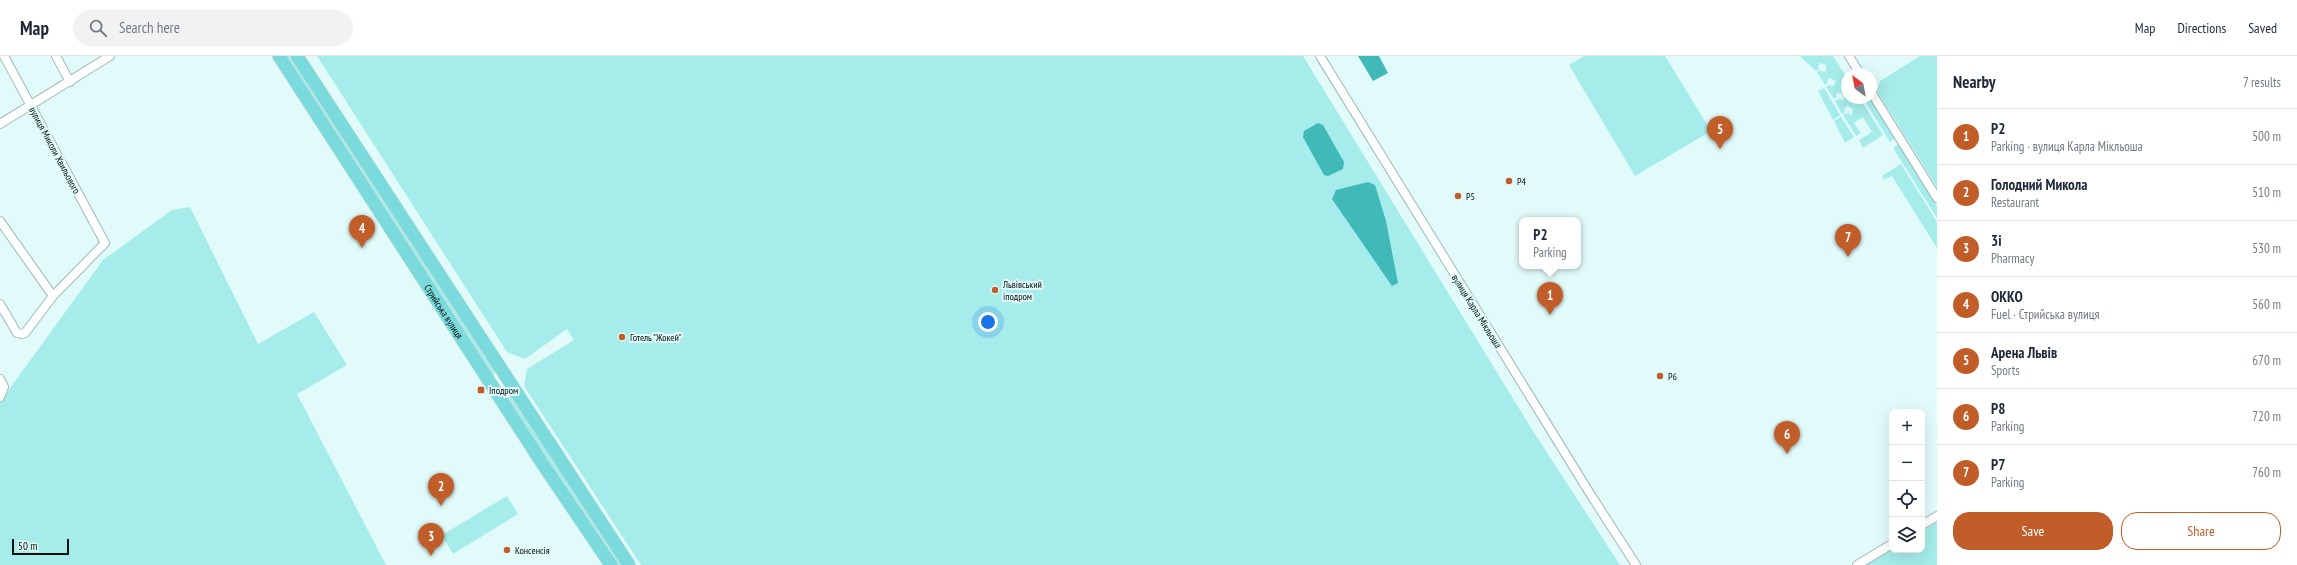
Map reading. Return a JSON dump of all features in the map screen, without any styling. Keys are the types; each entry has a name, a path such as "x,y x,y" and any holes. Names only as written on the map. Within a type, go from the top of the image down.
{"main road":[{"name":"Стрийська вулиця","path":"279,56 538,457 611,565"},
{"name":"Стрийська вулиця","path":"297,56 629,565"}],"street":[{"name":"вулиця Миколи Хвильового","path":"4,56 105,243 53,296"},
{"path":"56,56 70,82"},
{"path":"0,124 110,56"},
{"name":"вулиця Карла Мікльоша","path":"1320,56 1589,492 1636,565"},
{"path":"1849,56 1856,68"},
{"path":"1877,102 1937,198"},
{"path":"0,221 53,296 25,333 21,334 17,333 0,304"},
{"path":"0,379 4,387 0,397"},
{"path":"1925,523 1937,516"},
{"path":"1857,565 1889,546"}],"shaded area":[{"path":"284,56 291,56 495,371 494,376 490,375"},
{"name":"Львівський іподром","path":"317,56 1303,56 1531,428 1620,565 641,565 524,386 527,369 574,340 567,329 525,359 507,352"},
{"path":"1358,56 1379,56 1388,73 1373,81"},
{"path":"1584,56 1665,56 1711,131 1635,176 1569,65"},
{"path":"1800,56 1833,56 1841,69 1841,94 1838,92 1836,95 1837,97 1834,99 1826,87 1829,85 1834,86 1836,81 1829,78 1827,81 1828,83 1825,85 1817,72 1820,70 1822,72 1826,71 1826,65 1820,63 1818,66 1819,69 1816,71"},
{"path":"1920,56 1937,56 1937,187 1877,91 1880,81"},
{"path":"1824,88 1840,115 1833,120 1818,91"},
{"path":"1838,99 1841,100 1841,104 1864,104 1883,135 1863,148 1859,140 1872,132 1863,117 1854,123 1861,133 1856,136 1843,115 1846,113 1852,115 1853,109 1847,106 1844,110 1845,112 1842,114 1835,101"},
{"path":"1867,104 1874,104 1895,138 1890,142"},
{"path":"1841,117 1854,137 1845,143 1834,121"},
{"path":"1318,123 1323,125 1344,162 1343,169 1328,176 1324,175 1303,137 1304,131"},
{"path":"1899,144 1937,206 1937,218 1893,148"},
{"path":"1901,164 1937,222 1937,248 1892,176 1884,180 1882,176"},
{"path":"1368,182 1375,185 1386,221 1398,283 1392,286 1332,199 1336,190"},
{"path":"190,207 258,344 314,312 347,365 297,394 386,565 0,565 0,402 103,260 172,210"},
{"path":"508,394 512,396 623,565 616,565 511,404"},
{"path":"507,496 518,514 453,554 442,535"},
{"path":"1937,521 1937,565 1865,565 1889,551 1889,553 1925,553 1925,528"}],"place":[{"name":"Арена Львів","path":"1720,149"},
{"name":"P4","path":"1509,181"},
{"name":"P5","path":"1458,196"},
{"name":"ОККО","path":"362,248"},
{"name":"P7","path":"1848,257"},
{"name":"Львівський іподром","path":"995,290"},
{"name":"P2","path":"1550,315"},
{"name":"Готель \"Жокей\"","path":"622,337"},
{"name":"P6","path":"1660,376"},
{"name":"Іподром","path":"481,390"},
{"name":"P8","path":"1787,454"},
{"name":"Голодний Микола","path":"441,506"},
{"name":"Консенсія","path":"507,550"},
{"name":"3і","path":"431,556"}]}
